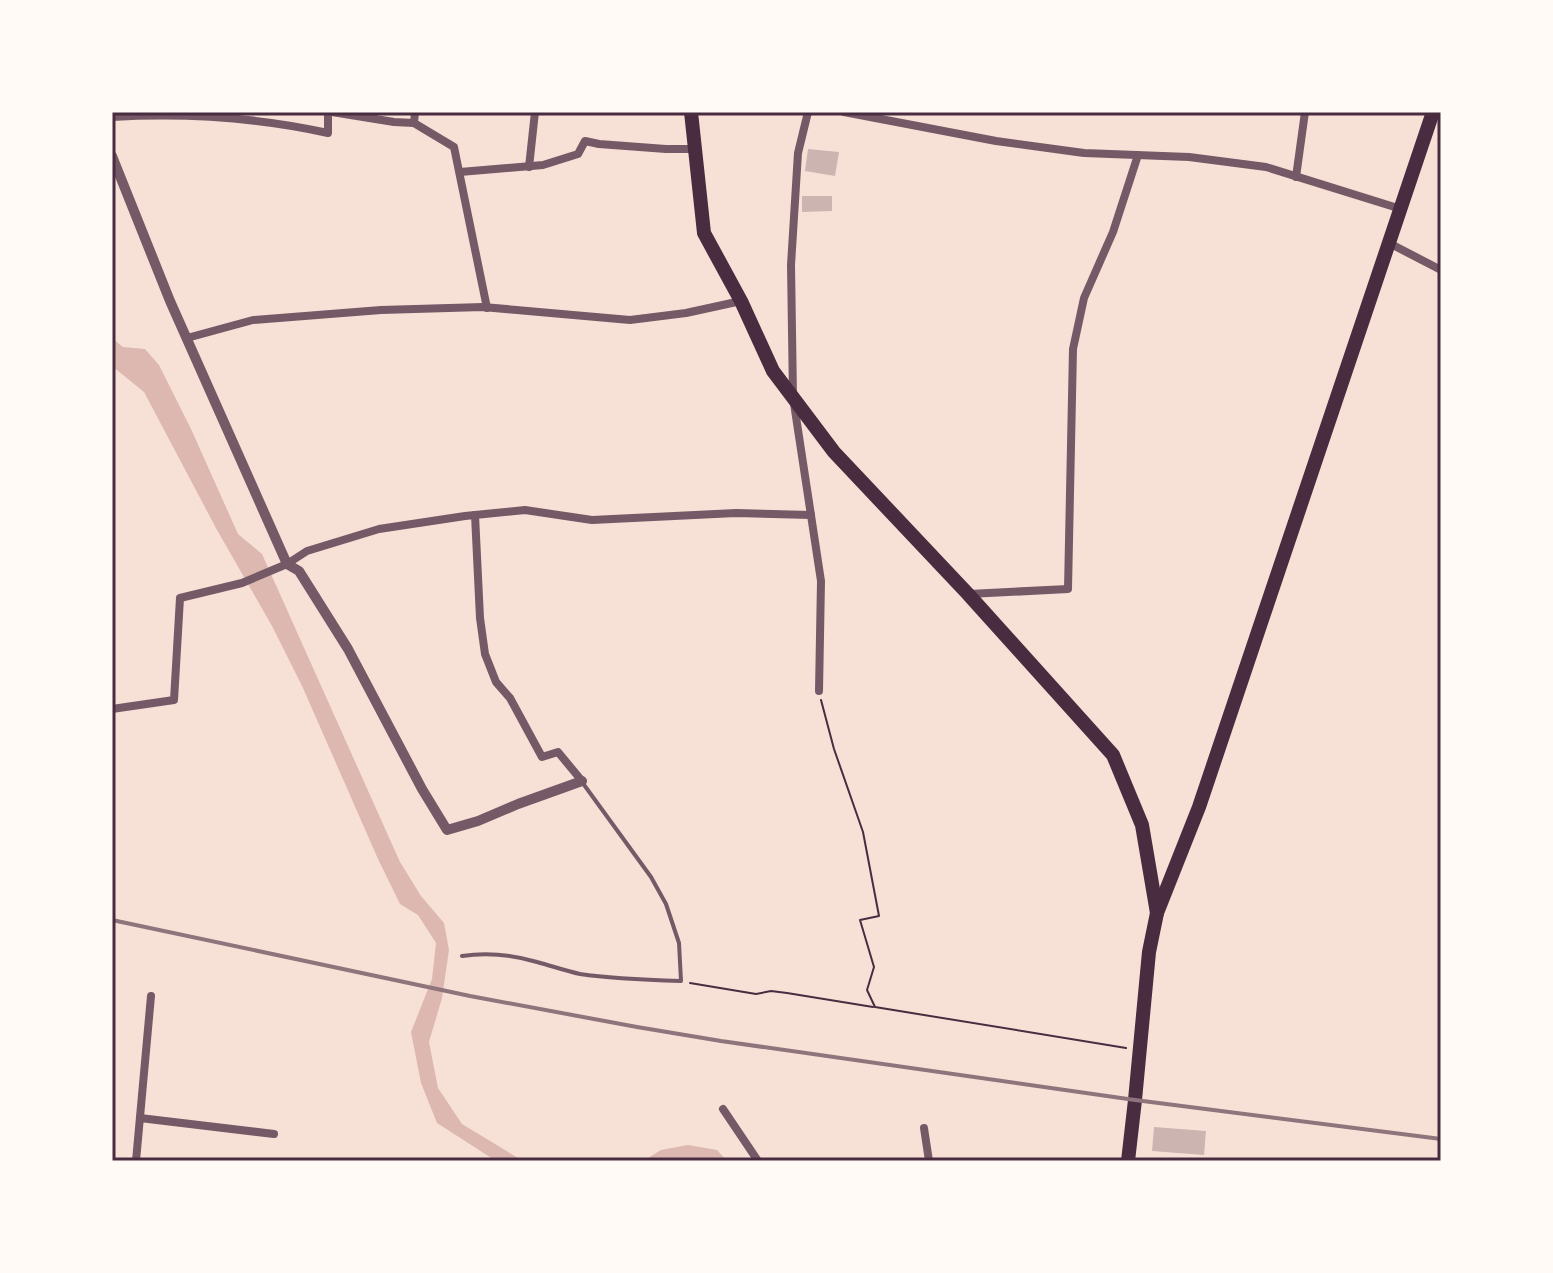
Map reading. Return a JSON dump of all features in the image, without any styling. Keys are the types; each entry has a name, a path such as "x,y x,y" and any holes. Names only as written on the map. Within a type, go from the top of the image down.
{"main road":[{"path":"691,112 704,233 741,301 773,371 834,452 1113,755 1142,825 1157,913"},
{"path":"1128,1161 1149,952 1157,913 1199,807 1433,112"}],"street":[{"path":"112,117 162,114 213,116 287,124 328,133 330,112 414,123 454,147 487,308"},
{"path":"414,123 415,112"},
{"path":"529,167 535,112"},
{"path":"808,112 798,153 792,249 793,397 821,581 819,691"},
{"path":"844,112 996,141 1084,153 1189,157 1266,167 1401,209"},
{"path":"1296,177 1305,112"},
{"path":"460,172 543,165 578,154 585,141 695,149"},
{"path":"968,594 1068,589 1073,349 1084,298 1113,232 1138,155"},
{"path":"112,156 187,338 287,564 299,571 348,649 447,830 582,781 558,752 542,757 510,698 496,682 485,654 480,618 475,515"},
{"path":"1389,243 1441,270"},
{"path":"187,338 253,320 381,310 487,308 630,320 686,313 741,301"},
{"path":"112,709 174,700 180,598 242,583 287,564 307,551 379,529 525,510 592,520 736,513 811,515"},
{"path":"136,1161 151,996"},
{"path":"723,1109 758,1161"},
{"path":"140,1118 274,1134"},
{"path":"924,1128 929,1161"}],"lane":[{"path":"462,956 502,954 588,975 681,981 679,943 666,904 651,877 582,781"}],"path":[{"path":"819,691 834,749 863,832 879,916 860,920 874,967 867,990 875,1007"},
{"path":"681,981 756,994 779,992 1140,1050"}],"shaded area":[{"path":"112,338 123,347 145,349 159,365 238,534 262,554 400,862 421,896 444,923 449,950 442,998 429,1042 438,1088 462,1124 523,1161 496,1161 437,1123 421,1083 411,1032 432,979 436,943 418,915 400,904 272,626 144,392 112,366"},
{"path":"688,1145 717,1150 727,1161 643,1161 661,1150"}],"building":[{"path":"808,149 839,152 835,176 805,171"},
{"path":"802,196 832,196 832,211 802,212"},
{"path":"1154,1127 1206,1131 1204,1155 1152,1151"}],"railway":[{"path":"112,920 470,996 721,1041 1135,1100 1441,1139"}]}
